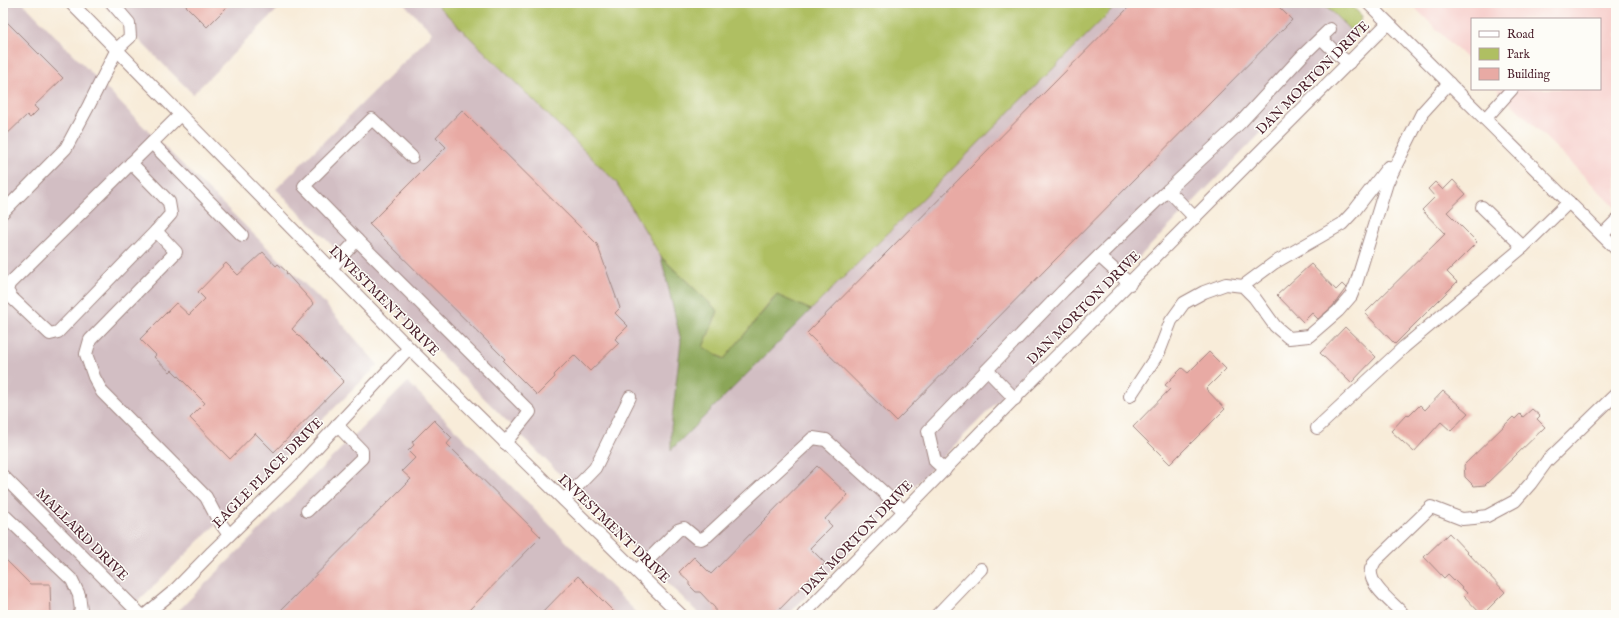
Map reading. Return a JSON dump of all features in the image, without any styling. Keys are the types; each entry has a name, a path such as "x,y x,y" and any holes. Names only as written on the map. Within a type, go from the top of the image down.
{"street":[{"name":"INVESTMENT DRIVE","path":"71,3 409,348 681,615"},
{"path":"3,212 66,148 117,49 130,37 129,23 112,3"},
{"path":"1368,3 1616,249"},
{"name":"DAN MORTON DRIVE","path":"803,615 944,470 1388,23"},
{"path":"944,470 935,461 928,431 1063,291 1241,122 1302,56 1330,29"},
{"path":"1321,38 1348,63"},
{"path":"1130,396 1159,352 1171,320 1184,302 1204,292 1226,284 1242,286 1254,298 1275,326 1289,338 1309,336 1338,311 1350,296 1356,284 1387,183 1410,135 1422,113 1449,83"},
{"path":"1485,118 1511,90"},
{"path":"131,163 169,202 171,214 58,332 50,334 12,298 7,291 9,284 180,114"},
{"path":"412,157 372,119 304,186 530,412 505,443"},
{"path":"1242,286 1274,263 1342,224 1380,179 1410,135"},
{"path":"152,143 242,235"},
{"path":"1168,190 1195,218"},
{"path":"1317,428 1404,347 1523,247 1569,202"},
{"path":"1482,206 1523,247"},
{"path":"1602,235 1616,221"},
{"path":"156,231 176,252 90,340 86,354 102,392 206,498 216,518 229,535"},
{"path":"331,268 357,240"},
{"path":"1099,256 1130,284"},
{"name":"EAGLE PLACE DRIVE","path":"145,615 174,591 295,470 409,348"},
{"path":"988,370 1015,399"},
{"path":"1402,613 1377,588 1372,578 1371,570 1375,561 1430,507 1462,519 1487,516 1515,501 1531,483 1547,461 1616,394"},
{"path":"564,500 595,468 630,397"},
{"path":"307,511 362,458 362,451 337,425"},
{"path":"637,571 678,530 684,528 696,538 701,539 706,536 813,438 826,440 904,511"},
{"name":"MALLARD DRIVE","path":"3,476 141,615"},
{"path":"3,514 72,580 79,595 81,610 79,615"},
{"path":"937,615 981,569"}],"shaded area":[{"path":"3,3 23,3 139,122 326,305 378,365 124,615 3,615"},
{"path":"102,3 284,3 193,94"},
{"path":"403,3 435,3 616,182 661,257 681,341 671,428 671,450 1119,3 1323,3 1356,36 788,615 700,615 276,189 433,33"},
{"path":"1410,3 1616,3 1616,208 1498,90 1601,90 1601,18 1471,18 1471,63"},
{"path":"408,382 639,615 174,615"}],"green space":[{"path":"435,3 1119,3 811,310 776,295 725,359 703,347 718,311 661,257 616,182"},
{"path":"1323,3 1349,3 1362,16 1356,36"},
{"path":"661,257 718,311 703,347 724,359 777,295 811,310 671,450 671,428 681,341"}],"building":[{"path":"183,3 231,3 207,27"},
{"path":"1133,3 1275,3 1292,20 896,421 807,333"},
{"path":"3,18 63,78 34,106 38,110 30,118 27,115 3,138"},
{"path":"462,110 597,244 620,308 615,313 628,326 615,339 619,343 590,371 574,355 537,395 503,361 505,359 369,224 446,147 436,137"},
{"path":"1453,180 1466,194 1447,212 1477,242 1447,272 1457,282 1395,344 1365,313 1445,234 1422,210 1435,197 1428,189 1435,182 1443,190"},
{"path":"263,252 276,266 278,264 287,272 286,273 314,304 292,329 344,381 274,452 255,433 230,459 190,418 205,403 172,370 170,372 154,357 156,355 140,339 176,303 189,315 205,299 198,292 226,263 238,275"},
{"path":"1311,264 1336,290 1342,284 1346,288 1333,306 1318,319 1312,313 1303,322 1277,295"},
{"path":"1345,327 1376,357 1351,383 1320,353"},
{"path":"1209,352 1226,369 1206,389 1225,409 1170,464 1133,427 1170,389 1165,385 1182,368 1188,373"},
{"path":"1443,391 1468,413 1451,431 1441,422 1414,452 1391,431 1407,414 1409,416 1420,405 1425,410"},
{"path":"1532,409 1540,416 1537,419 1545,427 1485,485 1474,486 1465,477 1464,465 1513,417 1515,419 1520,414 1523,417"},
{"path":"434,420 452,438 447,444 541,537 464,615 276,615 411,479 402,471 415,458 408,451 414,445 412,442"},
{"path":"817,466 848,495 825,519 832,526 810,548 825,563 774,615 719,615 715,611 715,608 700,592 696,592 689,585 689,581 679,572 694,557 711,574"},
{"path":"1449,533 1505,592 1482,615 1464,596 1467,593 1448,574 1444,578 1424,557"},
{"path":"3,557 30,584 50,584 51,615 3,615"},
{"path":"578,576 617,615 540,615"}]}
